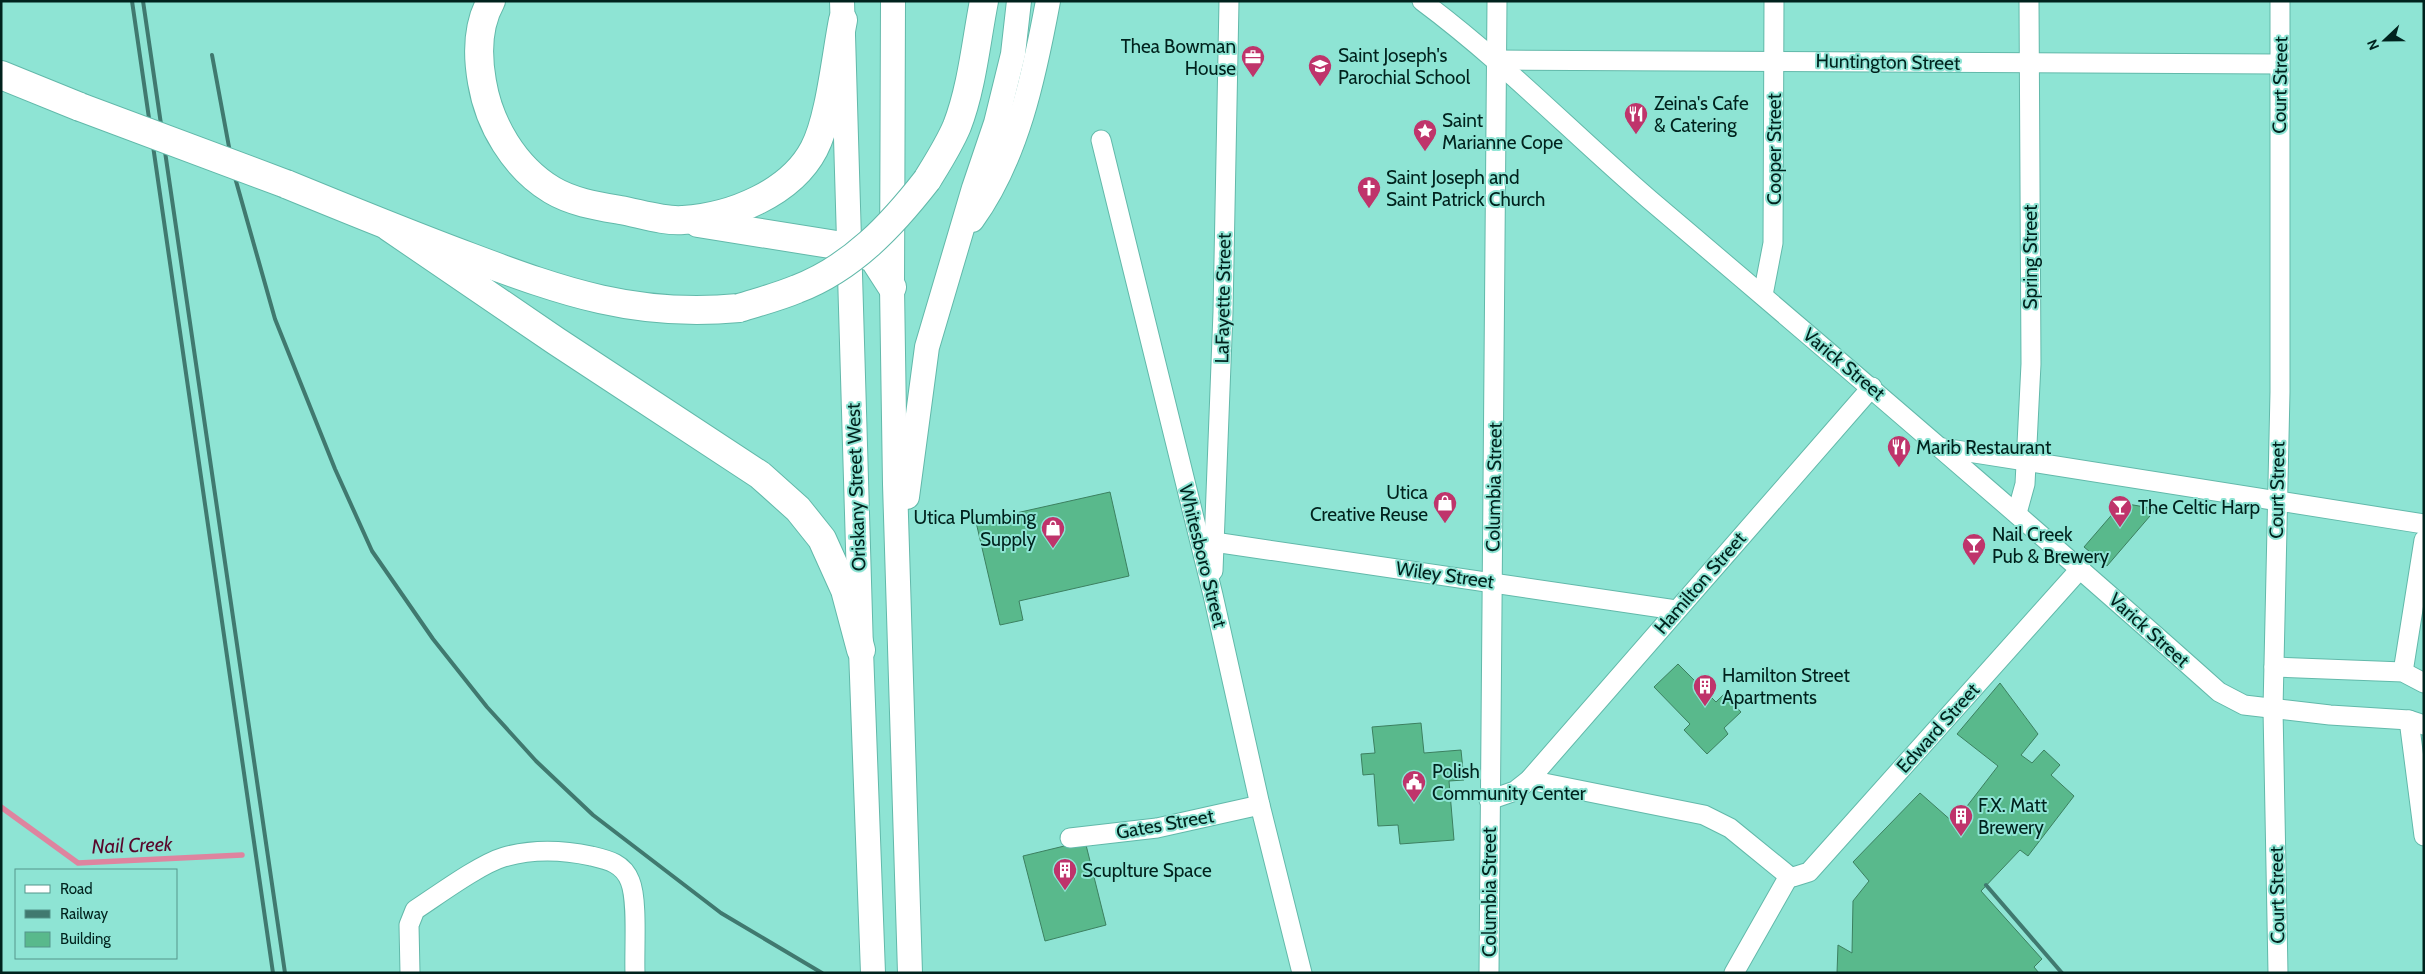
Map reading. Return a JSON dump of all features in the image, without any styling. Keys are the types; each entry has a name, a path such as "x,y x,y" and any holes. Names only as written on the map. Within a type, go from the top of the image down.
{"highway":[{"path":"491,1 481,22 478,45 485,99 508,148 524,167 552,190 578,201 849,247 874,259 892,287"},
{"path":"928,180 950,103 964,28 964,1"},
{"path":"1,75 80,107 286,184 389,227 560,290 642,308 699,312 739,308 798,289 842,266 896,220 928,180 944,153 957,124 968,88 984,1"},
{"path":"682,220 728,212 780,188 798,173 815,148 825,117 843,11"},
{"path":"389,227 556,341 760,475 798,509 822,539 841,582 861,650"}],"main road":[{"name":"Oriskany Street West","path":"893,1 892,287 910,973"},
{"path":"898,568 927,347 959,238 996,123 1013,54 1019,1"},
{"path":"959,238 987,199 1016,134 1041,38 1048,1"},
{"name":"Oriskany Street West","path":"843,11 861,650 873,973"}],"street":[{"name":"LaFayette Street","path":"1213,595 1223,312 1228,1"},
{"name":"Varick Street","path":"1422,1 1497,60 1646,197 1943,448 2219,692 2244,705 2379,720 2416,722"},
{"name":"Columbia Street","path":"1489,973 1497,1"},
{"name":"Cooper Street","path":"1763,295 1773,243 1774,1"},
{"name":"Spring Street","path":"2017,512 2025,484 2030,364 2029,1"},
{"name":"Court Street","path":"2278,973 2274,667 2276,500 2280,392 2280,64 2282,3"},
{"name":"Huntington Street","path":"1497,60 2280,64"},
{"name":"Whitesboro Street","path":"1100,140 1213,595 1260,805 1302,973"},
{"name":"Hamilton Street","path":"1489,800 1515,790 1529,780 1872,387"},
{"path":"1943,448 2424,524"},
{"path":"2403,672 2424,540"},
{"name":"Wiley Street","path":"1214,542 1676,610"},
{"name":"Edward Street","path":"1789,876 1793,877 1809,872 2081,568"},
{"path":"2274,667 2403,672 2424,683"},
{"path":"2416,722 2424,836"},
{"path":"1529,780 1704,815 1730,828 1789,876 1734,973"},
{"name":"Gates Street","path":"1070,838 1157,828 1260,805"},
{"path":"410,973 409,925 415,910 503,857 542,851 577,853 610,860 622,868 631,882 635,973"}],"building":[{"name":"Utica Plumbing Supply","path":"1110,492 1129,576 1019,601 1023,620 1000,625 976,522"},
{"name":"The Celtic Harp","path":"2122,503 2156,509 2107,566 2084,547"},
{"name":"Hamilton Street Apartments","path":"1678,664 1716,702 1724,694 1741,712 1724,728 1728,734 1707,754 1684,730 1690,724 1654,687"},
{"name":"F.X. Matt Brewery","path":"2000,683 2038,734 2021,755 2032,763 2044,750 2060,765 2051,775 2074,796 2028,856 2020,850 1981,891 2042,959 2034,967 2039,973 1837,973 1838,945 1852,953 1853,901 1869,881 1853,862 1920,793 1954,823 1998,766 1957,734"},
{"name":"Polish Community Center","path":"1421,723 1424,753 1461,750 1464,780 1449,781 1454,840 1400,844 1398,825 1378,826 1374,774 1363,775 1361,754 1375,753 1372,727"},
{"name":"Scuplture Space","path":"1085,841 1106,925 1045,941 1023,856"}],"waterway":[{"name":"Nail Creek","path":"1,807 78,863 242,855"}],"railway":[{"path":"132,1 273,973"},
{"path":"143,1 285,973"},
{"path":"212,55 234,174 275,319 335,469 372,551 433,639 487,707 536,761 593,815 721,913 822,973"},
{"path":"1986,885 2062,973"}],"place":[{"name":"Thea Bowman House","path":"1253,78"},
{"name":"Saint Joseph's Parochial School","path":"1320,87"},
{"name":"Zeina's Cafe & Catering","path":"1636,135"},
{"name":"Saint Marianne Cope","path":"1425,152"},
{"name":"Saint Joseph and Saint Patrick Church","path":"1369,209"},
{"name":"Marib Restaurant","path":"1899,468"},
{"name":"Utica Creative Reuse","path":"1445,524"},
{"name":"The Celtic Harp","path":"2120,528"},
{"name":"Utica Plumbing Supply","path":"1053,549"},
{"name":"Nail Creek Pub & Brewery","path":"1974,566"},
{"name":"Hamilton Street Apartments","path":"1705,707"},
{"name":"Polish Community Center","path":"1414,803"},
{"name":"F.X. Matt Brewery","path":"1961,837"},
{"name":"Scuplture Space","path":"1065,891"}]}
